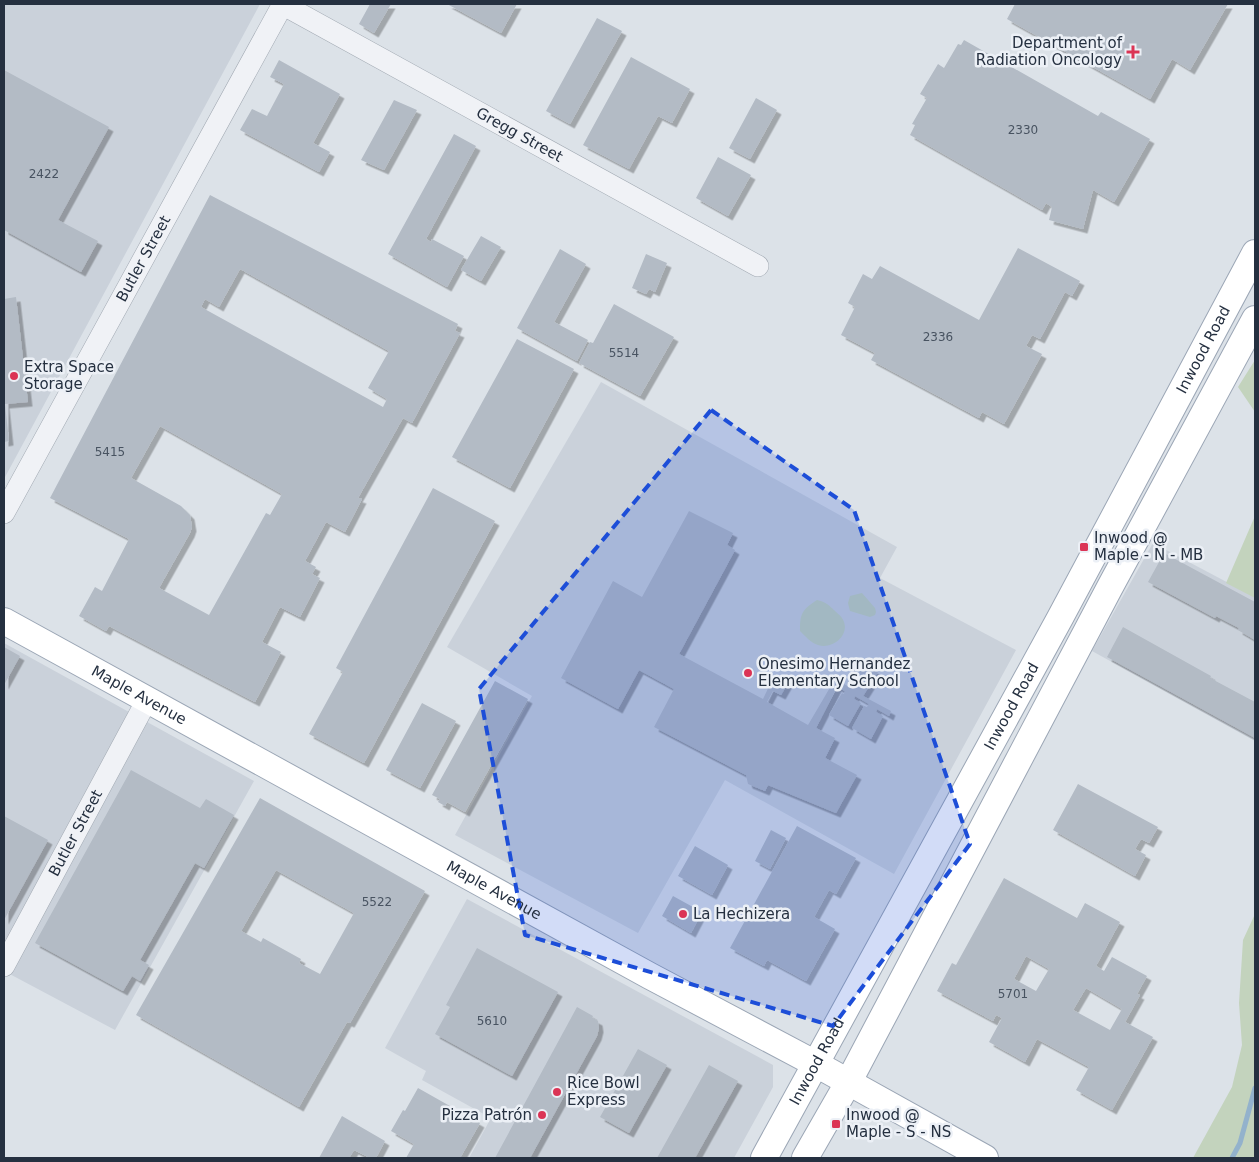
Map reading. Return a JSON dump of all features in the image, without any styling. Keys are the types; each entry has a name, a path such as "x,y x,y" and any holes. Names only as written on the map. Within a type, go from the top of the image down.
{"main road":[{"name":"Inwood Road","path":"764,1158 1060,618 1255,253"},
{"name":"Inwood Road","path":"805,1158 848,1083 1086,632 1255,319"},
{"path":"1060,618 1086,632"},
{"name":"Maple Avenue","path":"4,621 985,1158"},
{"path":"918,877 941,906"}],"street":[{"name":"Gregg Street","path":"282,4 758,266"},
{"name":"Butler Street","path":"4,513 282,4"},
{"name":"Butler Street","path":"4,966 147,700"}],"highlighted area":[{"path":"711,410 854,510 970,844 833,1026 525,935 479,689"}],"shaded area":[{"path":"4,4 260,4 4,479"},
{"name":"Onesimo Hernandez Elementary School","path":"601,382 897,547 880,578 1016,650 894,874 725,780 638,933 455,835 532,696 447,647"},
{"path":"1153,543 1255,597 1255,741 1092,651"},
{"path":"4,643 254,781 115,1030 4,971"},
{"path":"467,899 773,1065 773,1087 734,1158 469,1158 491,1118 422,1080 426,1071 385,1048"}],"green space":[{"path":"1255,360 1255,412 1238,387"},
{"path":"1255,516 1255,598 1226,583"},
{"path":"862,593 875,608 875,615 870,617 850,611 848,603 850,596"},
{"path":"817,600 830,606 841,617 844,624 845,629 840,639 830,645 815,644 800,631 803,612"},
{"path":"1255,914 1255,1158 1193,1158 1232,1087 1242,1045 1239,1003 1243,940"}],"building":[{"path":"370,4 391,4 374,33 359,24"},
{"path":"447,4 517,4 501,33"},
{"name":"Department of Radiation Oncology","path":"1015,4 1228,4 1190,70 1172,59 1150,99 1007,19"},
{"path":"597,18 622,31 570,124 546,111"},
{"path":"964,40 1098,116 1101,112 1150,139 1114,202 1093,190 1083,229 1049,220 1052,207 1046,203 1042,210 910,135 915,125 912,124 927,98 920,94 938,64 944,68 958,44 961,45"},
{"path":"631,57 690,89 672,123 658,116 629,169 583,145"},
{"path":"279,60 340,94 313,143 330,152 319,172 240,130 252,109 267,116 284,84 270,77"},
{"path":"4,70 109,127 58,220 98,241 81,272 4,230"},
{"path":"756,98 777,110 750,159 729,148"},
{"path":"394,100 417,110 384,170 361,160"},
{"path":"454,134 476,146 426,239 431,242 432,239 464,256 447,287 388,254"},
{"path":"718,157 751,175 728,216 696,198"},
{"path":"210,195 458,324 455,331 460,333 412,423 403,418 358,498 362,499 345,532 326,522 305,561 316,567 312,574 320,578 300,617 280,607 262,642 281,652 255,702 109,626 106,631 79,616 95,587 102,591 129,539 50,498","holes":["240,269 389,351 368,388 387,399 383,407 201,307 205,299 219,307","160,426 282,494 270,515 266,513 209,615 159,588 192,527 190,515 181,506 131,478"]},
{"path":"481,236 501,247 481,281 461,270"},
{"path":"1018,248 1080,281 1072,296 1065,292 1040,339 1032,335 1026,346 1042,354 1004,424 982,412 979,418 871,360 875,353 841,335 855,307 848,303 863,274 872,279 880,266 979,320"},
{"path":"560,249 586,264 554,322 588,340 577,361 517,328"},
{"path":"646,254 667,263 655,292 649,289 646,294 632,288"},
{"name":"Extra Space Storage","path":"16,297 28,402 5,404 9,441 4,442 4,299"},
{"path":"614,304 674,337 640,396 579,363 590,342 593,343"},
{"path":"517,339 574,369 510,488 452,457"},
{"path":"433,488 495,521 364,763 309,734 343,672 336,668"},
{"path":"689,511 733,533 727,545 735,550 679,654 763,699 775,674 789,681 781,695 773,691 767,702 808,725 835,679 851,688 847,684 859,661 878,672 863,696 891,711 889,716 877,709 876,712 883,716 871,739 852,728 864,706 867,707 869,704 855,696 854,699 861,703 848,726 829,715 845,691 837,687 816,728 835,738 825,758 857,775 836,813 768,785 765,791 748,784 746,775 654,727 674,689 639,670 618,709 561,678 613,581 642,597"},
{"path":"1164,553 1255,602 1255,640 1238,630 1239,628 1216,616 1215,618 1148,582"},
{"path":"1123,627 1255,702 1255,738 1107,657"},
{"path":"4,647 20,656 4,685"},
{"path":"495,681 528,699 465,812 447,802 445,806 438,802 440,799 432,795"},
{"path":"422,703 456,721 420,788 386,770"},
{"path":"131,770 200,808 206,799 234,815 204,868 195,863 140,960 149,965 140,981 132,976 123,991 35,943"},
{"path":"1078,784 1158,827 1149,843 1141,839 1135,849 1146,855 1135,876 1053,830"},
{"path":"260,798 425,891 350,1023 347,1022 299,1107 136,1015","holes":["276,870 354,913 320,974 299,963 301,959 263,938 261,942 241,931"]},
{"path":"4,816 48,840 4,920"},
{"path":"797,826 856,858 836,894 829,890 814,917 835,929 806,981 767,960 764,966 730,948"},
{"path":"771,830 786,838 770,869 755,861"},
{"path":"695,846 728,865 712,895 678,876"},
{"path":"1004,878 1077,918 1085,903 1120,922 1096,966 1104,971 1112,957 1147,976 1137,994 1140,995 1125,1022 1153,1037 1112,1110 1076,1090 1089,1067 1037,1039 1025,1062 989,1042 1002,1018 996,1015 993,1021 937,991 952,963 956,965","holes":["1026,956 1049,969 1036,991 1014,979","1086,988 1122,1009 1110,1030 1073,1010"]},
{"path":"673,896 702,912 691,933 662,916"},
{"path":"477,948 558,992 512,1076 435,1034 450,1007 446,1005"},
{"path":"577,1007 598,1021 597,1036 530,1158 495,1158"},
{"path":"638,1049 667,1065 629,1133 600,1117"},
{"path":"709,1065 738,1081 695,1158 657,1158"},
{"path":"418,1088 480,1123 460,1158 406,1158 414,1144 391,1131"},
{"path":"342,1116 385,1141 376,1158 370,1158 354,1150 349,1158 319,1158"}],"waterway":[{"path":"1232,1158 1240,1143 1255,1088"}],"place":[{"name":"Department of Radiation Oncology","path":"1133,52"},
{"name":"Extra Space Storage","path":"14,376"},
{"name":"Inwood @ Maple - N - MB","path":"1084,547"},
{"name":"Onesimo Hernandez Elementary School","path":"748,673"},
{"name":"La Hechizera","path":"683,914"},
{"name":"Rice Bowl Express","path":"557,1092"},
{"name":"Pizza Patrón","path":"542,1115"},
{"name":"Inwood @ Maple - S - NS","path":"836,1124"}]}
